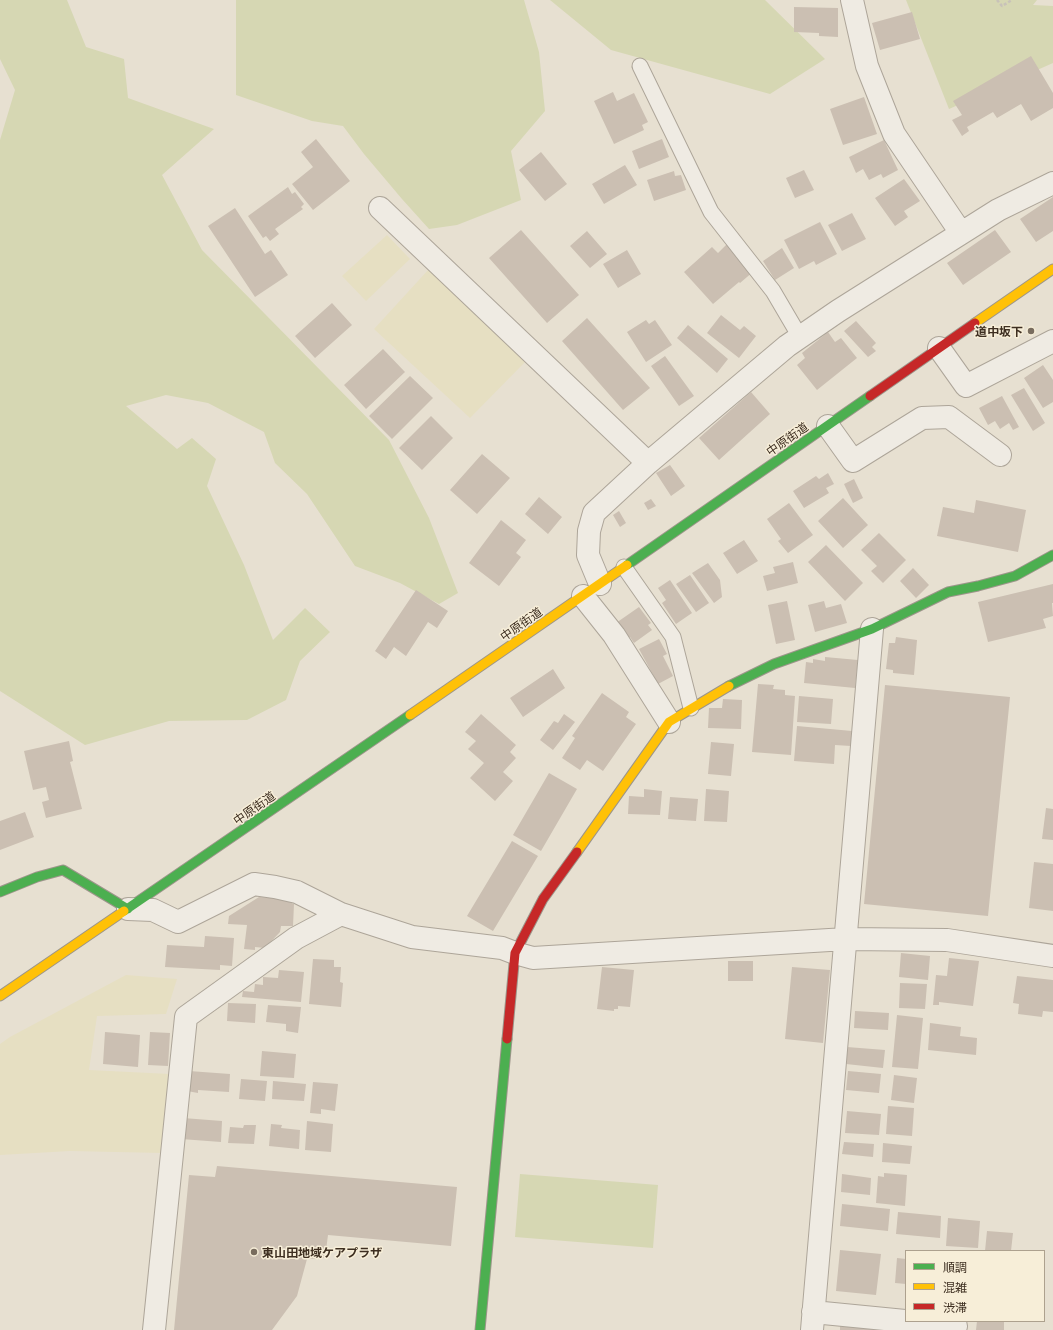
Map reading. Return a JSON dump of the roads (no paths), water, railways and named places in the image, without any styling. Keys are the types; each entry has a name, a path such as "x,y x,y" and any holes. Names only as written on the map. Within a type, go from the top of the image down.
{"main road":[{"name":"中原街道","path":"0,996 591,590 1053,269"},
{"path":"480,1330 515,953 543,899 669,722 730,684 774,664 872,629 948,592 1015,576 1053,555"},
{"path":"0,892 63,870 128,909"}],"street":[{"path":"852,0 867,66 894,134 961,233"},
{"path":"669,722 614,635 591,590 588,555 589,531 594,513 648,463 787,346 998,210 1053,183"},
{"path":"380,208 648,463"},
{"path":"939,348 966,386 1053,341"},
{"path":"828,426 853,461 922,418 949,417 1000,455"},
{"path":"872,629 812,1321 956,1326"},
{"path":"128,909 153,910 178,922 254,884 275,886 297,892 341,914 412,937 502,948 533,958 846,939 947,940 1053,956"},
{"path":"154,1330 186,1017 296,938 341,914"}],"lane":[{"path":"640,66 711,212 773,291 800,337"},
{"path":"624,567 673,636 691,708"}],"place":[{"name":"道中坂下","path":"1031,331"},
{"name":"東山田地域ケアプラザ","path":"254,1252"}]}
